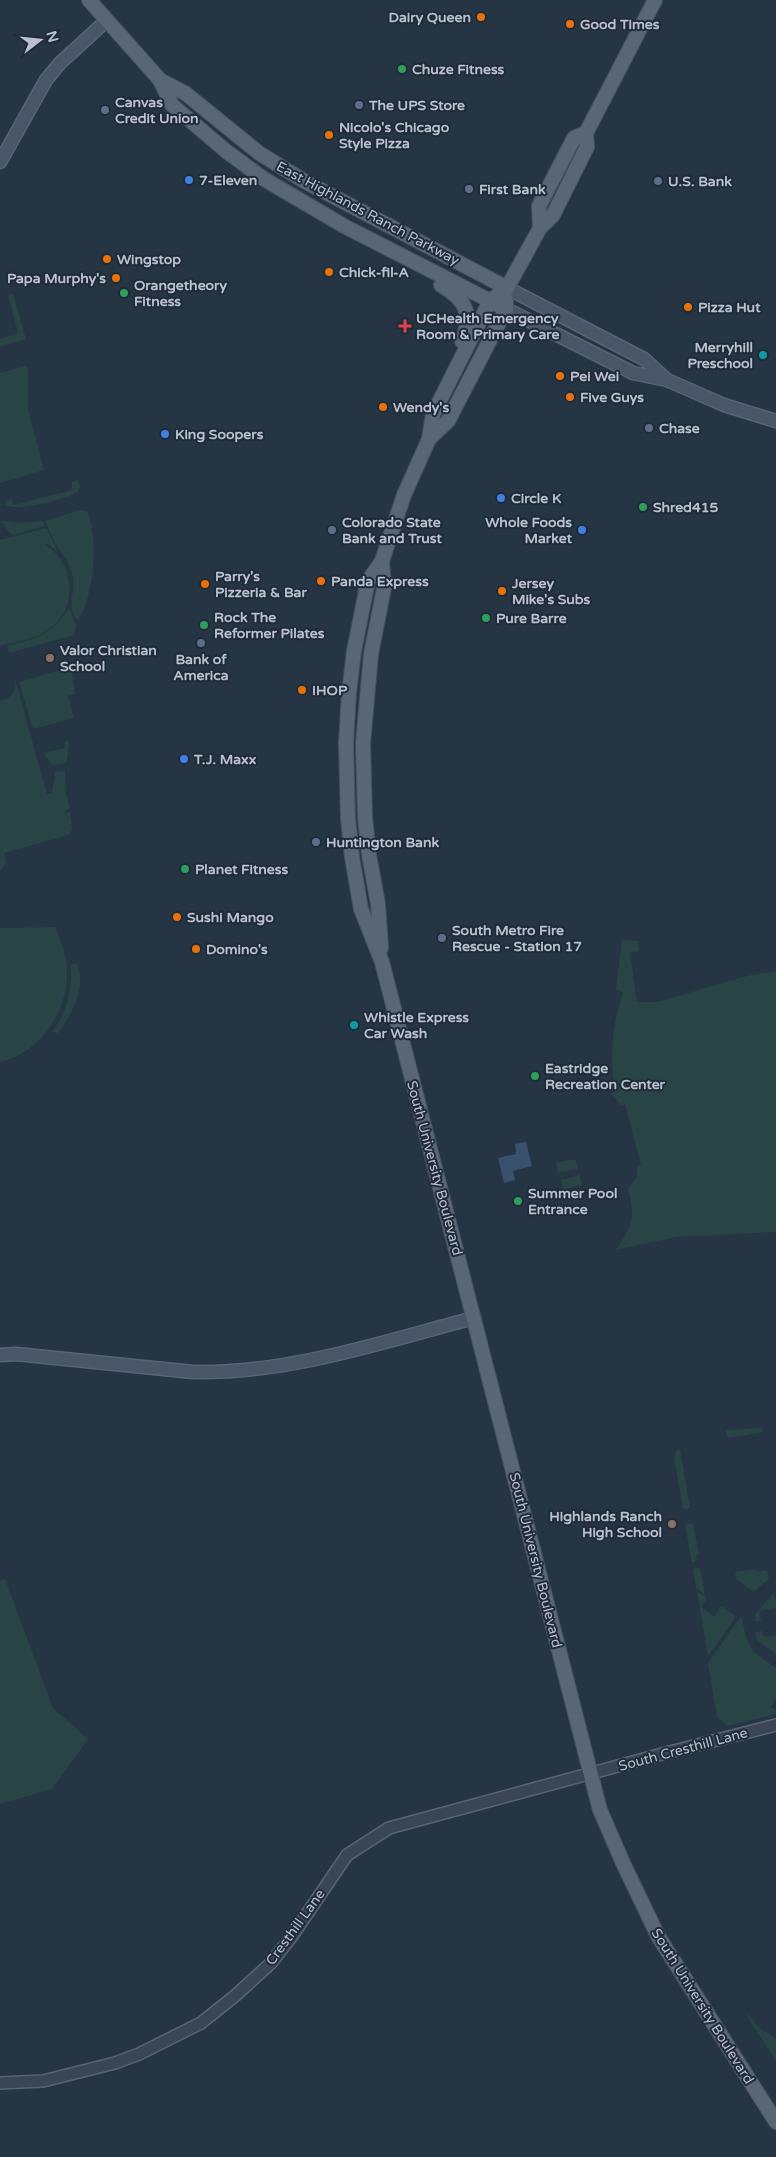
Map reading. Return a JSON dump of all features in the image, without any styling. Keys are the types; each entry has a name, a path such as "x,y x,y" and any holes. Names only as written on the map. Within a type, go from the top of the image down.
{"main road":[{"name":"East Highlands Ranch Parkway","path":"89,0 160,80 172,105 214,142 264,179 344,226 506,309"},
{"name":"South University Boulevard","path":"655,0 586,133 587,146 553,215 540,228 507,288 490,301 454,371 433,414 429,439 404,495 382,561 368,581 353,663 346,743 348,818 352,858 361,909 382,962 600,1810 658,1936 776,2122"},
{"path":"0,162 46,80 60,63 106,20"},
{"name":"East Highlands Ranch Parkway","path":"160,80 185,93 259,153 304,181 507,288"},
{"path":"419,264 440,284 455,293 462,300 466,309 467,329 455,357 454,371"},
{"path":"507,288 644,358 667,380"},
{"name":"South University Boulevard","path":"429,439 448,421 506,309 507,288"},
{"path":"506,309 633,373 667,380 724,405 776,421"},
{"name":"South University Boulevard","path":"382,561 384,588 371,654 364,728 365,817 369,855 378,904 382,962"},
{"path":"353,663 359,687 357,717 360,727 364,728"},
{"path":"0,1355 16,1354 219,1373 306,1362 474,1318"}],"street":[{"name":"South Cresthill Lane","path":"590,1774 776,1725"},
{"name":"Cresthill Lane","path":"0,2083 43,2081 115,2062 139,2054 201,2024 271,1963 292,1936 347,1855 389,1828 590,1774"}],"green space":[{"path":"13,294 26,339 0,347 0,339 18,333 8,295"},
{"path":"25,366 28,368 28,410 44,470 0,483 0,373"},
{"path":"77,480 80,486 78,491 64,498 31,506 12,507 5,505 6,501 11,499 14,505 72,490 72,482"},
{"path":"81,510 87,511 91,522 94,551 88,597 78,620 72,612 73,578 70,568 55,543 45,521"},
{"path":"2,521 20,523 43,521 45,526 13,535"},
{"path":"46,528 57,549 46,543 46,545 63,563 70,585 66,608 60,619 45,632 0,646 0,540"},
{"path":"69,608 76,625 74,635 9,653 7,646 35,638 50,630"},
{"path":"68,668 72,674 75,694 68,696 74,718 33,729 19,682"},
{"path":"15,679 47,794 44,795 52,793 55,773 65,770 66,794 70,808 65,811 66,813 70,812 73,835 70,828 71,834 4,853 6,863 0,871 0,701 8,698 13,693"},
{"path":"68,740 66,763 53,765 43,753 65,748 64,743"},
{"path":"55,927 63,947 67,968 66,984 58,1014 40,1039 28,1049 15,1057 0,1062 0,928"},
{"path":"622,940 638,941 639,951 630,953 637,1002 657,1002 747,976 776,971 776,1232 676,1237 616,1250 630,1226 632,1208 628,1188 637,1177 637,1167 641,1165 625,1104 622,1106 611,1093 615,1092 612,1067 614,1029 623,992 616,989"},
{"path":"77,963 80,981 73,1009 58,1033 52,1032 62,1016 68,1000 71,964"},
{"path":"575,1159 578,1169 558,1173 556,1163"},
{"path":"580,1175 582,1185 563,1190 561,1180"},
{"path":"762,1428 763,1432 728,1438 726,1430"},
{"path":"680,1449 690,1508 683,1509 674,1458 676,1451"},
{"path":"693,1523 699,1554 696,1555 697,1561 692,1563 685,1525"},
{"path":"700,1568 705,1595 696,1588 693,1569"},
{"path":"756,1569 757,1572 767,1570 769,1579 755,1590 751,1590 736,1579 735,1572"},
{"path":"5,1579 53,1708 88,1739 52,1789 0,1804 0,1581"},
{"path":"697,1591 707,1598 701,1607 714,1617 721,1606 735,1615 734,1620 708,1656"},
{"path":"773,1593 776,1600 776,1608 759,1611 761,1621 756,1621 755,1615"},
{"path":"741,1616 750,1647 776,1668 776,1699 771,1707 776,1710 776,1714 728,1726 717,1717 708,1663"},
{"path":"762,1631 764,1637 776,1635 776,1654 757,1640 756,1632"},
{"path":"744,2011 762,2030 776,2038 776,2061"}],"water":[{"path":"526,1142 532,1166 513,1171 515,1180 504,1183 498,1158 516,1154 515,1144"}],"place":[{"name":"Dairy Queen","path":"481,17"},
{"name":"Good Times","path":"570,24"},
{"name":"Chuze Fitness","path":"402,69"},
{"name":"The UPS Store","path":"359,105"},
{"name":"Canvas Credit Union","path":"105,110"},
{"name":"Nicolo's Chicago Style Pizza","path":"329,135"},
{"name":"7-Eleven","path":"189,180"},
{"name":"U.S. Bank","path":"658,181"},
{"name":"First Bank","path":"469,189"},
{"name":"Wingstop","path":"107,259"},
{"name":"Chick-fil-A","path":"329,272"},
{"name":"Papa Murphy's","path":"116,278"},
{"name":"Orangetheory Fitness","path":"124,293"},
{"name":"Pizza Hut","path":"688,307"},
{"name":"UCHealth Emergency Room & Primary Care","path":"405,326"},
{"name":"Merryhill Preschool","path":"763,355"},
{"name":"Pei Wei","path":"560,376"},
{"name":"Five Guys","path":"570,397"},
{"name":"Wendy's","path":"383,407"},
{"name":"Chase","path":"649,428"},
{"name":"King Soopers","path":"165,434"},
{"name":"Circle K","path":"501,498"},
{"name":"Shred415","path":"643,507"},
{"name":"Colorado State Bank and Trust","path":"332,530"},
{"name":"Whole Foods Market","path":"582,530"},
{"name":"Panda Express","path":"321,581"},
{"name":"Parry's Pizzeria & Bar","path":"205,584"},
{"name":"Jersey Mike's Subs","path":"502,591"},
{"name":"Pure Barre","path":"486,618"},
{"name":"Rock The Reformer Pilates","path":"204,625"},
{"name":"Bank of America","path":"201,643"},
{"name":"Valor Christian School","path":"50,658"},
{"name":"IHOP","path":"302,690"},
{"name":"T.J. Maxx","path":"184,759"},
{"name":"Huntington Bank","path":"316,842"},
{"name":"Planet Fitness","path":"185,869"},
{"name":"Sushi Mango","path":"177,917"},
{"name":"South Metro Fire Rescue - Station 17","path":"442,938"},
{"name":"Domino's","path":"196,949"},
{"name":"Whistle Express Car Wash","path":"354,1025"},
{"name":"Eastridge Recreation Center","path":"535,1076"},
{"name":"Summer Pool Entrance","path":"518,1201"},
{"name":"Highlands Ranch High School","path":"672,1524"}]}
